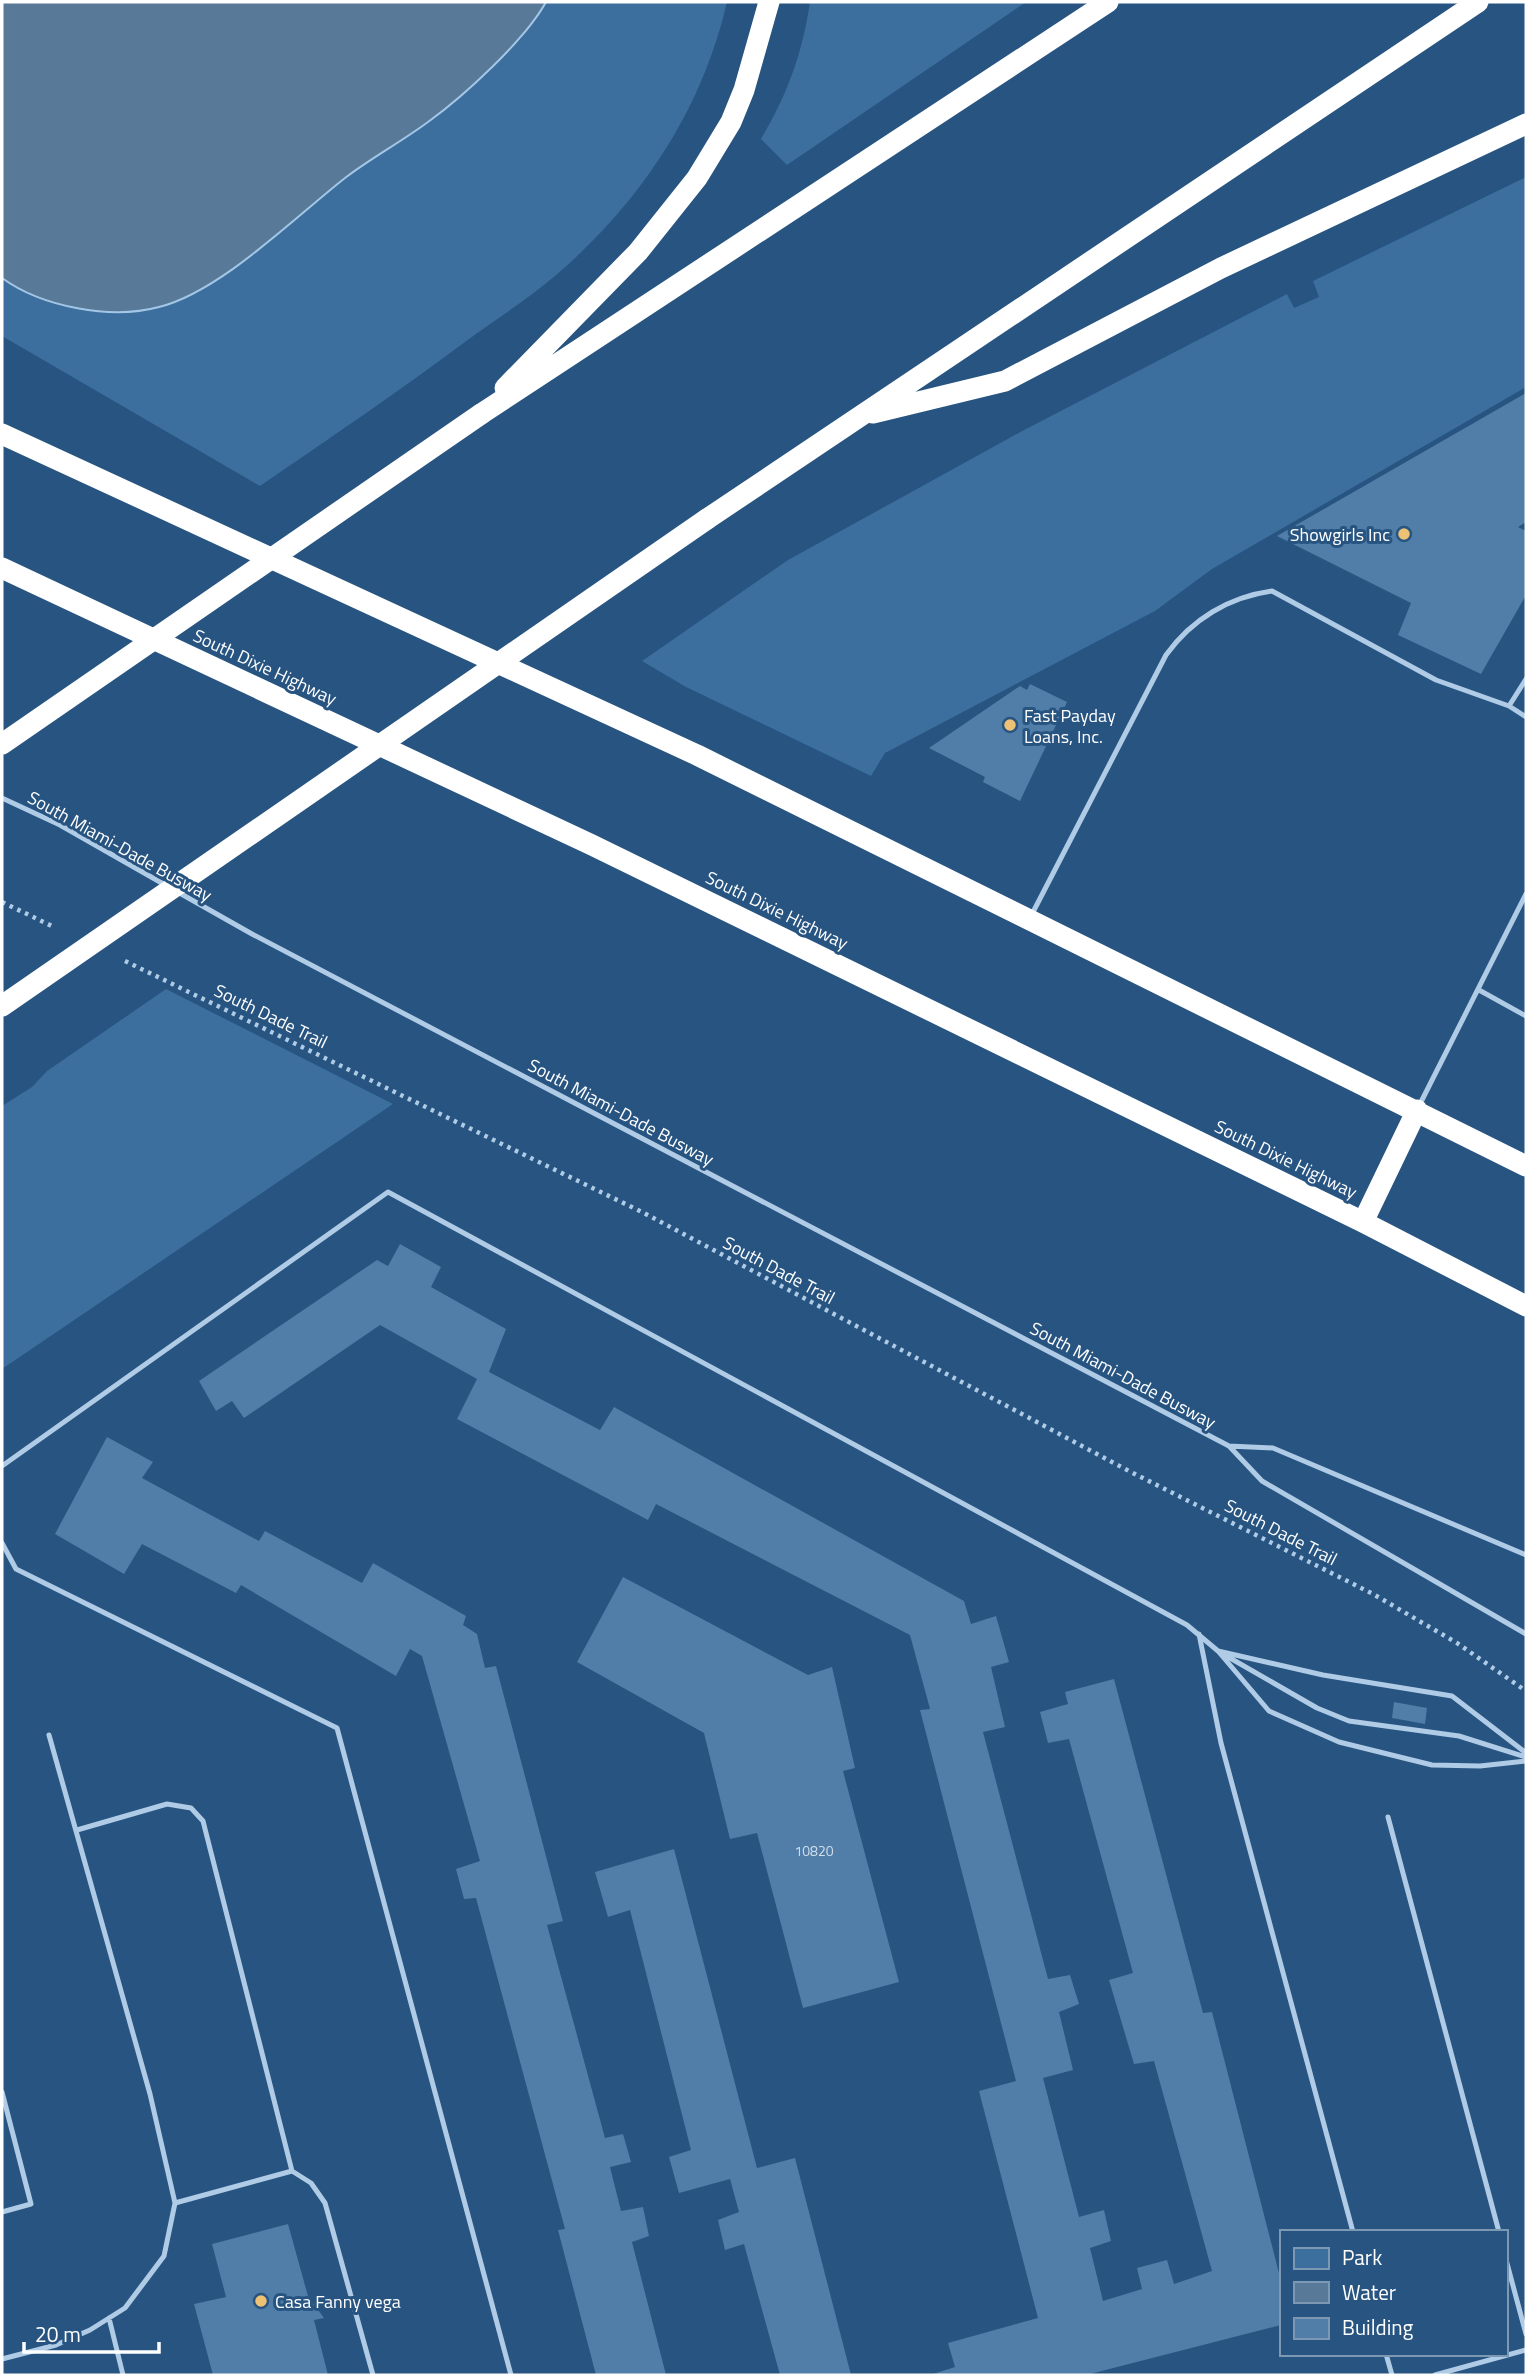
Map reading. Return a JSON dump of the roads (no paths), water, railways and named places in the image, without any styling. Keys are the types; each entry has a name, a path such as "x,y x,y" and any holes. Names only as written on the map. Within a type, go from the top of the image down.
{"highway":[{"path":"481,414 638,252 697,177 721,141 744,90 769,2"},
{"path":"2,744 481,414 1108,2"},
{"path":"2,1006 707,519 1478,2"},
{"path":"858,417 1005,381 1221,268 1526,124"},
{"path":"2,426 9,438 697,755 1526,1166"},
{"name":"South Dixie Highway","path":"2,568 592,845 1363,1222 1526,1306"},
{"path":"1363,1222 1417,1110"}],"lane":[{"path":"1030,919 1166,655 1182,633 1219,607 1245,594 1272,591 1436,680 1509,706 1526,717"},
{"path":"1509,706 1526,679"},
{"name":"South Miami-Dade Busway","path":"2,798 60,825 251,934 1229,1446 1262,1481 1526,1634"},
{"path":"1417,1110 1526,894"},
{"path":"1479,990 1526,1016"},
{"path":"2,1466 388,1192 1056,1551 1199,1634 1218,1651 1269,1711 1339,1742 1432,1765 1480,1766 1526,1757"},
{"name":"South Miami-Dade Busway","path":"1229,1446 1273,1448 1526,1555"},
{"path":"2,1543 16,1569 337,1728 511,2375"},
{"path":"1199,1634 1222,1743 1352,2230"},
{"path":"1218,1651 1323,1675 1451,1696 1526,1757"},
{"path":"1218,1651 1317,1707 1349,1721 1459,1736 1526,1757"},
{"path":"2,2359 56,2345 125,2308 164,2256 174,2203 150,2094 49,1735"},
{"path":"77,1830 167,1804 191,1808 203,1821 292,2171 311,2183 325,2203 373,2375"},
{"path":"1388,1817 1498,2230"},
{"path":"2,2092 31,2204 2,2212"},
{"path":"174,2203 292,2171"},
{"path":"1507,2263 1526,2334"},
{"path":"108,2318 123,2375"},
{"path":"1507,2355 1526,2350"},
{"path":"1387,2356 1392,2375"},
{"path":"1435,2375 1504,2356"}],"water":[{"path":"2,2 546,2 509,50 459,98 345,178 256,252 207,286 182,299 140,311 120,312 57,303 37,297 2,278"}],"place":[{"name":"Showgirls Inc","path":"1404,534"},
{"name":"Fast Payday Loans, Inc.","path":"1010,725"},
{"name":"Casa Fanny vega","path":"261,2301"}]}
